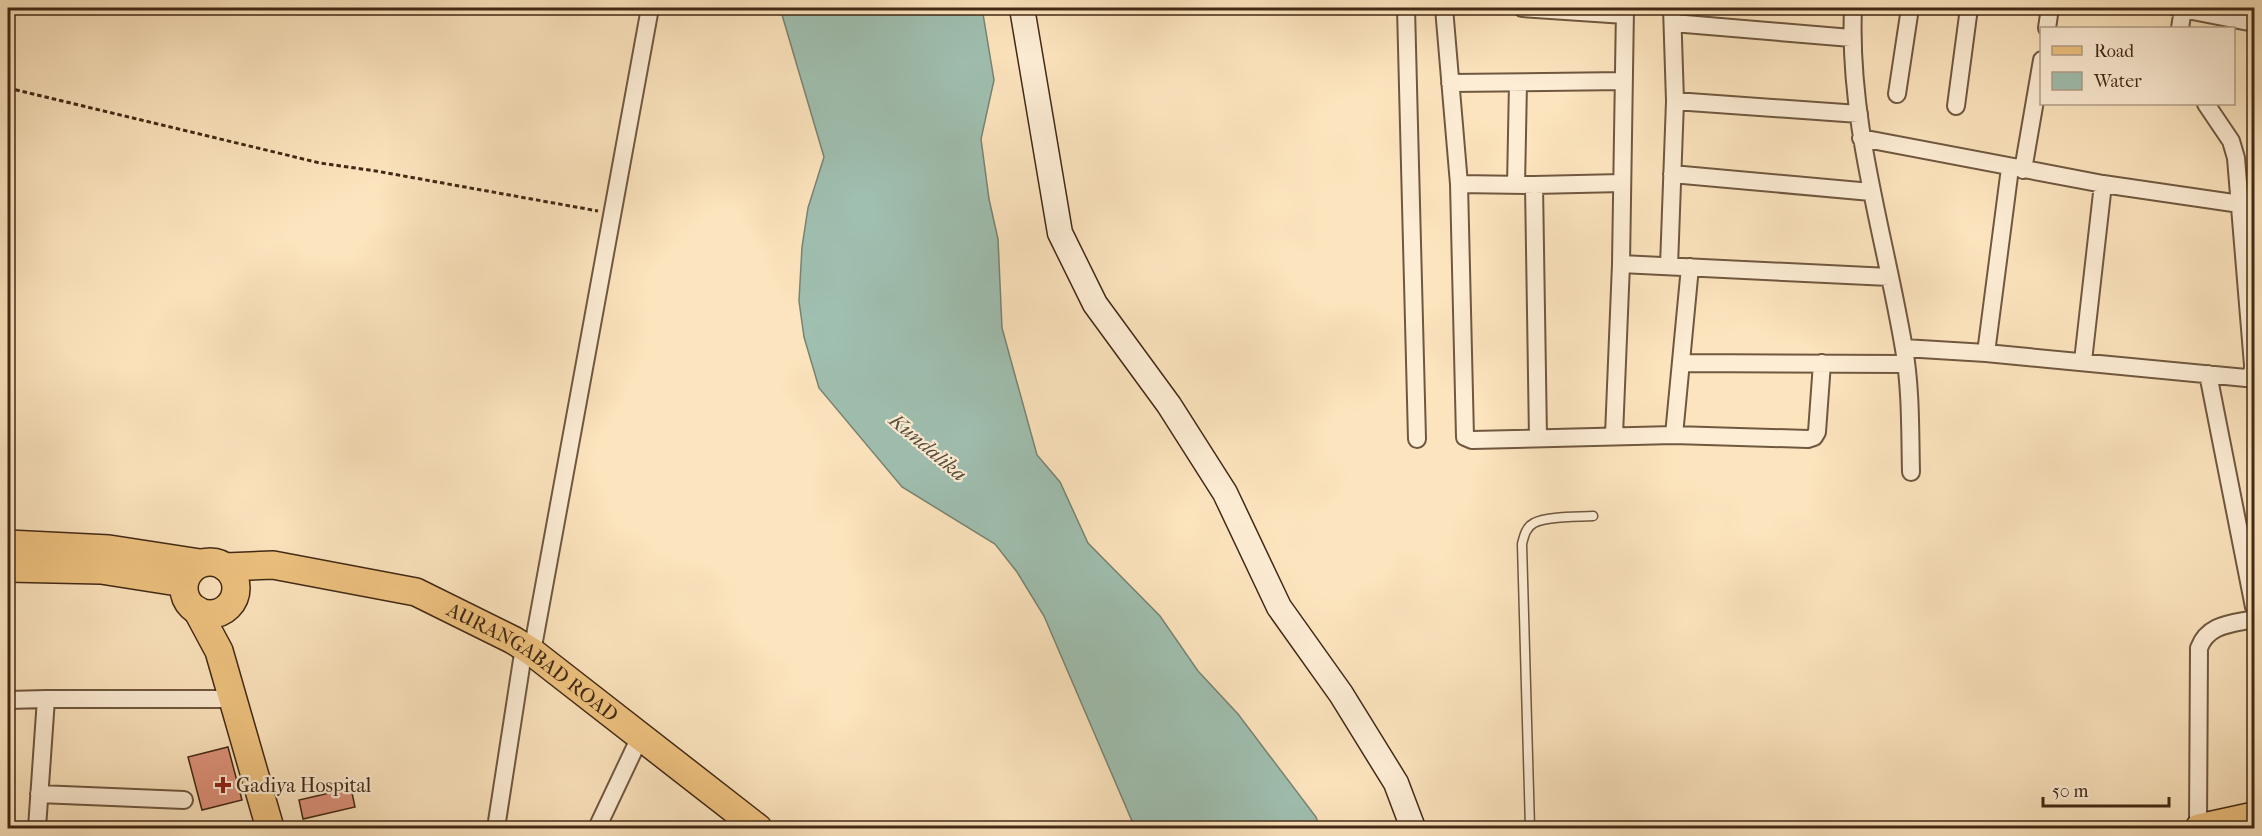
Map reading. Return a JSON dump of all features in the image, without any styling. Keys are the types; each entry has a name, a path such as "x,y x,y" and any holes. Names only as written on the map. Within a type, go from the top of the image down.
{"main road":[{"name":"AURANGABAD ROAD","path":"8,544 109,549 215,582"},
{"name":"AURANGABAD ROAD","path":"8,568 101,570 215,582 273,565 416,592 528,649 758,828"},
{"path":"215,582 213,614 197,610 219,651"},
{"path":"215,582 219,651 270,828"},
{"path":"2199,828 2254,816"}],"street":[{"path":"496,828 650,8"},
{"path":"1022,8 1060,233 1095,304 1169,405 1225,494 1279,607 1341,694 1396,783 1413,828"},
{"path":"1406,8 1417,438"},
{"path":"1444,8 1459,184 1463,434 1465,437 1472,440 1674,435 1808,439 1814,437 1817,432 1822,363"},
{"path":"1522,8 1625,11 1621,264 1614,435"},
{"path":"1853,8 1851,38 1861,138 1905,356 1911,472"},
{"path":"1897,94 1911,8"},
{"path":"1956,106 1969,8"},
{"path":"2047,27 2050,8"},
{"path":"2180,27 2180,8 2254,23"},
{"path":"1669,266 1675,101 1672,15 1851,38"},
{"path":"1986,353 2016,169 2040,68"},
{"path":"1450,83 1624,81"},
{"path":"1516,185 1518,82"},
{"path":"1675,101 1858,114"},
{"path":"1681,363 1822,363 1905,356 1986,353 2246,378 2252,374 2253,370 2234,149 2207,105"},
{"path":"1861,138 2016,169 2240,204"},
{"path":"1672,174 1871,192"},
{"path":"1459,184 1623,183"},
{"path":"2083,361 2103,184"},
{"path":"1534,185 1538,438"},
{"path":"1621,264 1889,278"},
{"path":"1674,435 1690,267"},
{"path":"2208,374 2254,607"},
{"path":"2199,828 2199,648 2209,631 2254,619"},
{"path":"37,828 46,699"},
{"path":"8,700 232,699"},
{"path":"597,828 640,738"},
{"path":"39,794 184,800"}],"lane":[{"path":"1530,828 1522,544 1525,533 1532,524 1540,521 1593,516"}],"path":[{"path":"8,88 320,163 612,213"}],"water":[{"name":"Kundalika","path":"780,8 982,8 994,80 981,139 989,199 998,239 1002,328 1037,455 1060,482 1088,543 1160,616 1198,671 1238,714 1316,817 1320,828 1135,828 1044,616 1017,572 995,544 902,487 819,388 804,337 799,301 802,247 808,208 824,157"}],"building":[{"path":"228,747 242,800 202,810 188,757"},
{"path":"351,788 355,807 303,819 299,800"}],"place":[{"name":"Gadiya Hospital","path":"223,785"}]}
